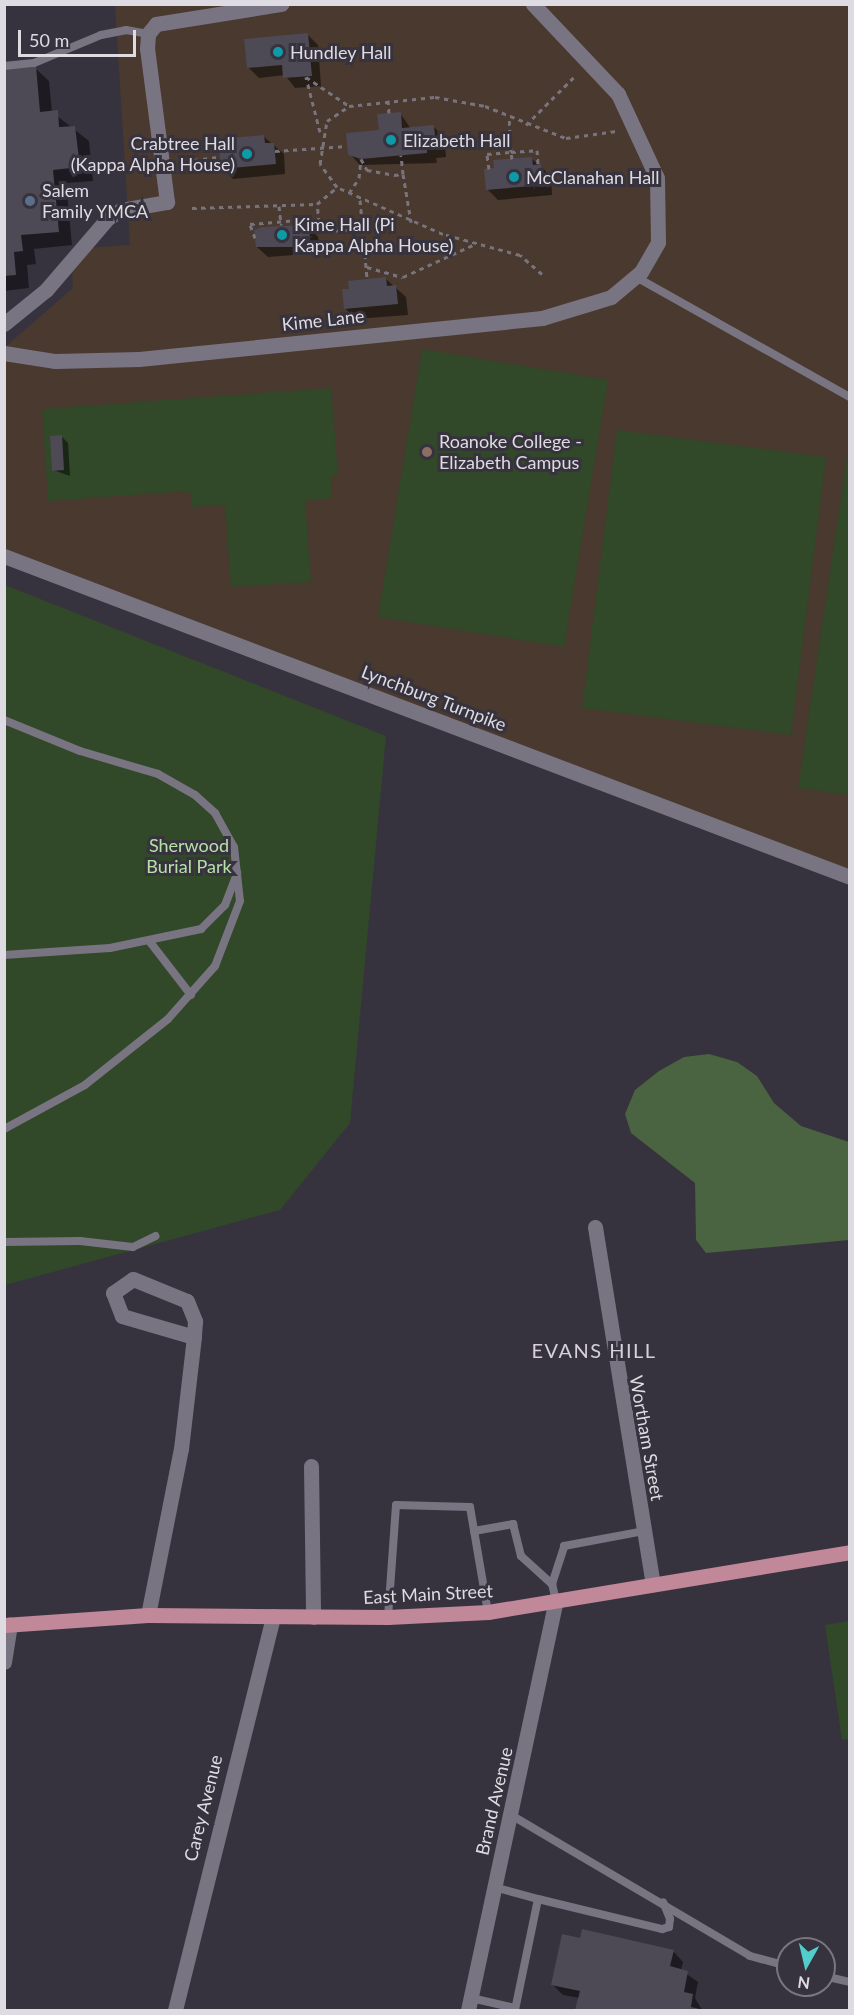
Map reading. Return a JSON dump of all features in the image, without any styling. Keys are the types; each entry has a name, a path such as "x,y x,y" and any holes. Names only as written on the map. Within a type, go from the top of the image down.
{"main road":[{"name":"East Main Street","path":"7,1625 148,1615 388,1617 488,1612 849,1552"}],"street":[{"path":"4,324 46,290 108,218 121,210 167,202 148,34 156,24 280,4"},
{"name":"Kime Lane","path":"4,353 55,361 139,360 542,318 587,308 636,277 652,257 661,223 650,154 597,66 533,4"},
{"name":"Lynchburg Turnpike","path":"4,556 849,877"},
{"name":"Wortham Street","path":"595,1227 654,1584"},
{"path":"148,1615 181,1449 194,1337 195,1321 188,1301 145,1281 117,1286 112,1300 122,1316 194,1337"},
{"path":"310,1466 313,1617"},
{"name":"Brand Avenue","path":"469,2004 556,1601"},
{"name":"Carey Avenue","path":"175,2010 273,1616"},
{"path":"4,1662 7,1625"}],"lane":[{"path":"4,66 34,63 101,35 148,34"},
{"path":"636,277 849,397"},
{"path":"4,720 179,784 214,813 239,868 235,925 215,966 191,995 93,1079 4,1129"},
{"path":"4,956 150,942 201,929 225,905 239,868"},
{"path":"150,942 191,995"},
{"path":"4,1242 80,1240 133,1247 156,1236"},
{"path":"388,1617 396,1505 470,1507 488,1612"},
{"path":"474,1531 513,1524 521,1556 552,1584"},
{"path":"556,1601 552,1584 564,1546 644,1531"},
{"path":"510,1815 663,1902 750,1956 776,1963"},
{"path":"494,1887 662,1929 669,1928 670,1919 663,1902"},
{"path":"469,2004 515,2009 538,1899"}],"path":[{"path":"321,134 306,77 349,106"},
{"path":"526,125 574,77"},
{"path":"543,274 520,255 411,223 337,187 320,164 318,148 321,134 336,112 349,106 388,100 463,100 566,138 617,131"},
{"path":"388,100 389,113"},
{"path":"509,117 512,159"},
{"path":"275,151 347,146"},
{"path":"489,169 487,154 511,152 537,150 538,165"},
{"path":"401,155 411,223"},
{"path":"194,160 220,157"},
{"path":"349,193 359,178 361,159 378,173 403,174"},
{"path":"192,208 316,204 337,187"},
{"path":"360,200 367,279"},
{"path":"316,204 320,231"},
{"path":"279,206 280,223"},
{"path":"255,238 250,224 310,219 310,232 363,229"},
{"path":"367,267 403,277 477,243"}],"shaded area":[{"name":"Roanoke College - Elizabeth Campus","path":"115,5 849,5 849,877 5,556 4,348 73,288 71,249 130,245"}],"green space":[{"path":"422,349 608,380 564,647 378,617"},
{"path":"331,388 338,475 331,476 332,498 305,501 311,582 231,587 225,505 192,507 190,491 48,501 42,409"},
{"path":"617,430 826,457 791,735 582,708"},
{"path":"849,443 849,795 798,788"},
{"name":"Sherwood Burial Park","path":"5,585 386,736 350,1123 280,1210 5,1285"},
{"path":"709,1054 737,1062 757,1076 774,1103 801,1126 849,1142 849,1240 706,1253 696,1240 695,1183 631,1133 625,1114 635,1090 659,1071 684,1057"},
{"path":"849,1621 849,1739 842,1740 825,1625"}],"building":[{"name":"Hundley Hall","path":"308,33 312,76 283,78 282,65 247,68 244,39"},
{"name":"Salem Family YMCA","path":"36,66 40,112 58,110 59,127 75,126 80,167 53,170 59,232 21,235 23,251 14,252 16,275 4,276 4,69"},
{"name":"Elizabeth Hall","path":"401,112 402,128 434,125 436,147 427,148 427,153 361,159 348,155 346,133 379,130 377,114"},
{"name":"Crabtree Hall (Kappa Alpha House)","path":"264,135 265,143 274,143 276,164 221,169 219,148 229,147 228,138"},
{"name":"McClanahan Hall","path":"532,157 533,165 541,164 543,185 486,190 484,169 494,168 493,160"},
{"name":"Kime Hall (Pi Kappa Alpha House)","path":"309,225 310,243 302,247 256,247 254,230 262,227"},
{"path":"386,277 387,286 396,285 398,304 344,309 342,289 349,289 348,281"},
{"path":"62,435 64,470 52,471 50,436"},
{"path":"582,1929 674,1950 670,1966 688,1971 684,1992 693,1994 691,2007 704,2010 575,2010 580,1991 551,1985 562,1934 580,1938"}],"place":[{"name":"Hundley Hall","path":"278,52"},
{"name":"Elizabeth Hall","path":"391,140"},
{"name":"Crabtree Hall (Kappa Alpha House)","path":"247,154"},
{"name":"McClanahan Hall","path":"514,177"},
{"name":"Salem Family YMCA","path":"30,201"},
{"name":"Kime Hall (Pi Kappa Alpha House)","path":"282,235"},
{"name":"Roanoke College - Elizabeth Campus","path":"427,452"}],"district":[{"name":"EVANS HILL","path":"594,1350"}]}
